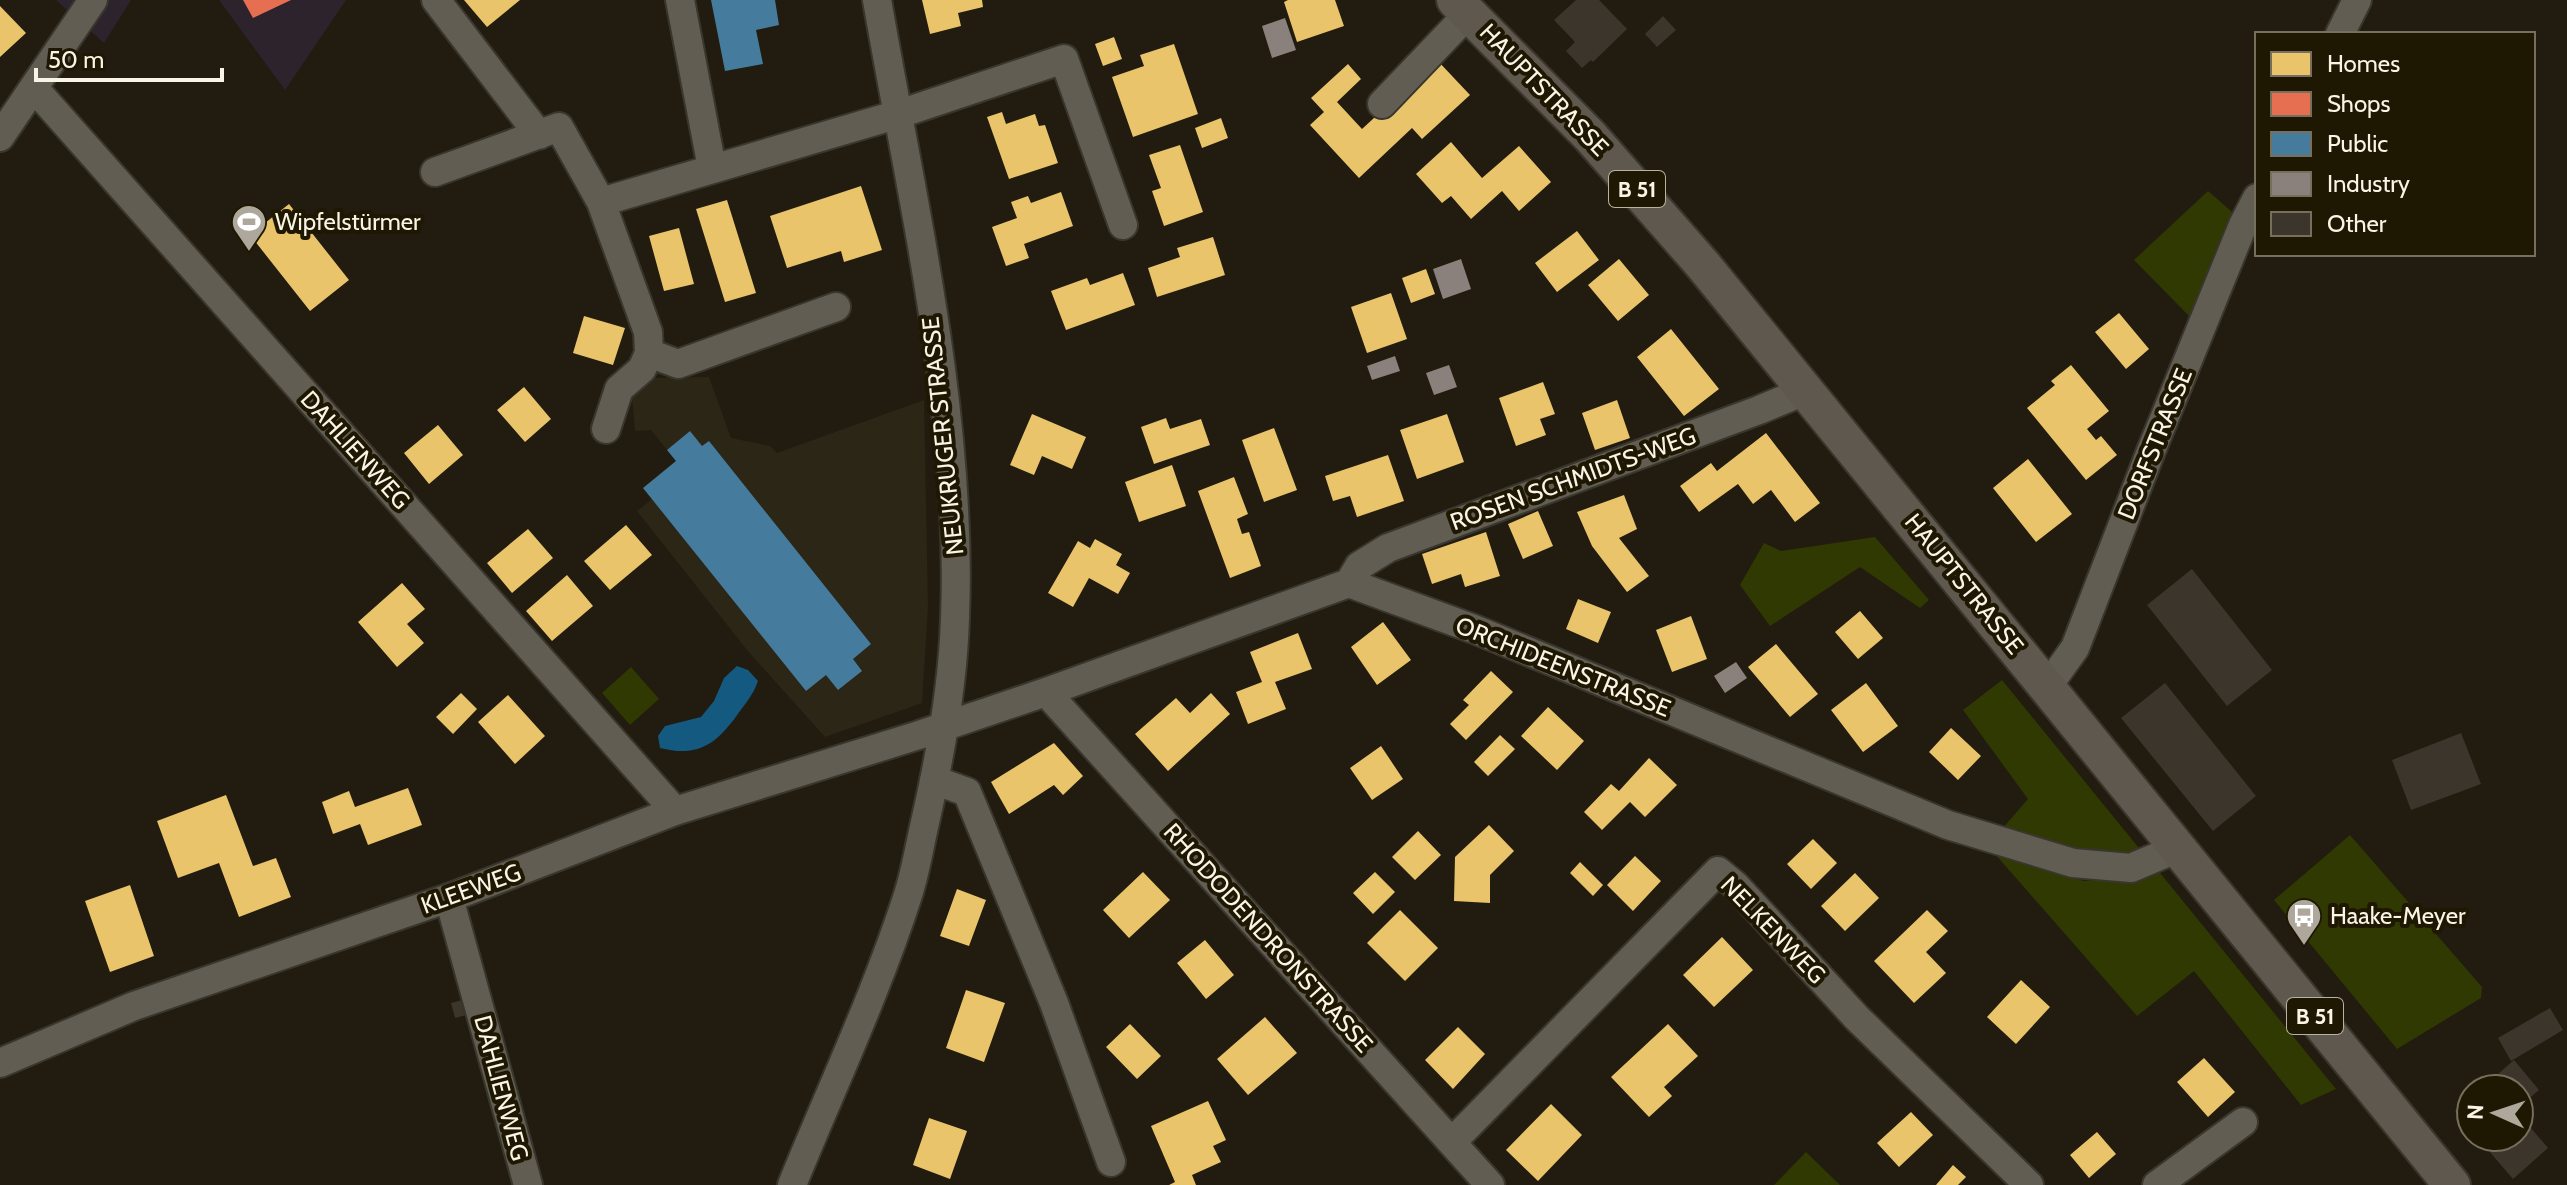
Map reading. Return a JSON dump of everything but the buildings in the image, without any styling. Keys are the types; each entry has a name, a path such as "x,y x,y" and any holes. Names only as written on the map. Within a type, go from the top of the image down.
{"main road":[{"name":"HAUPTSTRASSE","path":"1462,6 1590,136 1703,265 2452,1185"}],"street":[{"path":"0,137 93,0"},
{"path":"436,0 549,131 601,202 648,332 649,353 642,369 619,389 606,429"},
{"path":"680,0 712,168"},
{"name":"NEUKRUGER STRASSE","path":"792,1185 909,893 946,725 955,621 955,513 943,384 877,0"},
{"path":"2341,32 2357,0"},
{"path":"1382,104 1462,6"},
{"path":"601,202 899,114 1064,59 1123,225"},
{"name":"DAHLIENWEG","path":"34,88 675,811"},
{"path":"435,172 549,131"},
{"name":"DORFSTRASSE","path":"2047,687 2075,648 2157,436 2255,202"},
{"path":"649,353 678,364 836,307"},
{"name":"ROSEN SCHMIDTS-WEG","path":"1349,583 1359,566 1388,548 1807,390"},
{"path":"946,725 1349,583"},
{"name":"ORCHIDEENSTRASSE","path":"1349,583 1474,629 1948,825 2073,863 2131,868 2178,848"},
{"name":"RHODODENDRONSTRASSE","path":"1046,692 1490,1185"},
{"name":"KLEEWEG","path":"0,1063 134,1006 449,898 675,811 946,725"},
{"path":"934,780 967,792 1054,1003 1111,1162"},
{"name":"NELKENWEG","path":"1452,1142 1718,871 1735,885 1857,1018 2029,1185"},
{"name":"DAHLIENWEG","path":"449,898 528,1185"},
{"path":"2157,1185 2243,1122"}],"shaded area":[{"path":"56,0 131,0 104,43"},
{"path":"219,0 346,0 285,90"},
{"path":"709,377 731,438 770,446 777,453 924,400 928,607 922,703 825,737 747,650 637,511 652,499 676,461 651,430 635,431 632,397 655,378"}],"green space":[{"path":"2208,191 2238,217 2190,317 2134,260"},
{"path":"1875,537 1929,600 1920,608 1860,567 1770,626 1740,585 1764,543 1781,551"},
{"path":"631,667 659,699 630,725 602,693"},
{"path":"2002,680 2143,853 2127,858 2091,858 2002,829 2028,799 1963,710"},
{"path":"2350,835 2482,987 2481,998 2397,1049 2274,900"},
{"path":"1994,853 2084,881 2135,877 2156,868 2336,1089 2301,1105 2194,971 2137,1016"},
{"path":"1806,1152 1840,1185 1774,1185"}],"water":[{"path":"737,666 748,670 758,681 751,696 727,728 712,742 694,750 660,748 658,736 665,726 701,717 714,701 724,678"}],"place":[{"name":"Wipfelstürmer","path":"249,253"},
{"name":"Haake-Meyer","path":"2304,947"}]}
